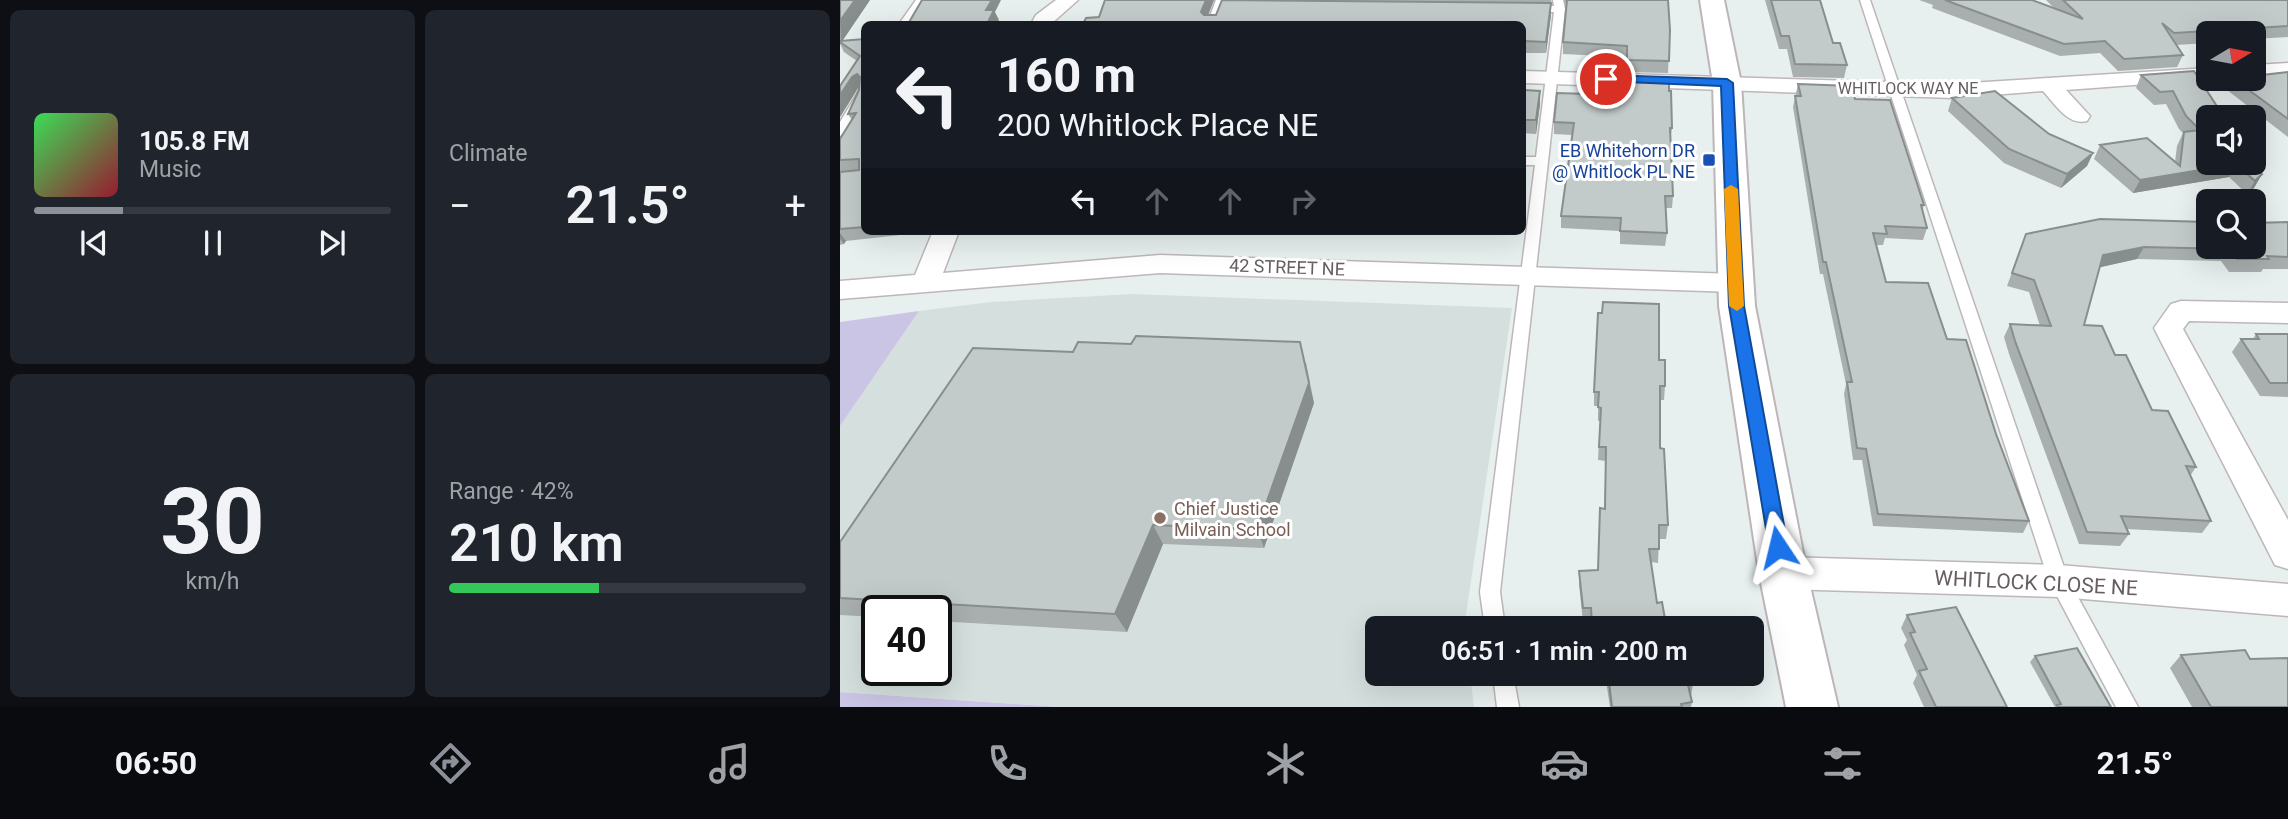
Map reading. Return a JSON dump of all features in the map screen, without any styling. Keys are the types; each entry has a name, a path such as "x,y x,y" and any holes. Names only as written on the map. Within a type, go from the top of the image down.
{"street":[{"path":"1042,21 1068,0"},
{"path":"1712,0 1727,83 1735,283 1783,573 1812,707"},
{"path":"2266,70 2288,69"},
{"name":"WHITLOCK WAY NE","path":"1526,77 1953,91 2196,75"},
{"path":"2048,84 2078,116"},
{"path":"927,281 944,235"},
{"name":"42 STREET NE","path":"840,290 1160,264 1735,283"},
{"path":"2288,313 2181,311 2168,328 2288,554"},
{"name":"WHITLOCK CLOSE NE","path":"1783,573 2059,581 2288,600"}],"lane":[{"path":"906,21 921,0"},
{"path":"1865,0 2059,581 2127,707"},
{"path":"1213,21 1220,3 1233,6"},
{"path":"1493,616 1490,592 1553,77 1559,4 1519,8"},
{"path":"840,132 861,96"},
{"path":"1526,161 1542,161"},
{"path":"1505,686 1508,707"}],"shaded area":[{"name":"Chief Justice Milvain School","path":"1132,294 1512,308 1466,616 1365,616 1365,686 1471,686 1474,707 1060,707 840,692 840,426 919,311 991,302"},
{"path":"919,311 840,426 840,322"},
{"path":"840,692 1060,707 840,707"}],"building":[{"path":"840,0 855,0 840,21"},
{"path":"922,0 992,0 986,10 994,10 988,21 910,21"},
{"path":"1105,0 1206,0 1201,12 1204,15 1216,15 1222,0 1551,3 1546,42 1526,41 1526,21 1084,21 1086,18 1099,17"},
{"path":"1567,0 1668,0 1669,61 1627,60 1627,46 1563,42"},
{"path":"1771,0 1820,0 1833,43 1840,43 1847,65 1795,64 1789,36 1781,36"},
{"path":"1945,0 2032,0 2083,19 2063,0 2288,0 2288,26 2266,27 2266,21 2196,21 2196,32 2174,33 2162,23 2183,55 2124,59 2105,41 2064,44"},
{"path":"861,39 861,227 840,229 840,172 859,170 859,159 840,160 840,139 856,113 848,114 859,90 860,77 857,74 852,77 840,95 840,86 860,56 840,41"},
{"path":"2194,71 2196,91 2207,91 2216,105 2196,105 2196,126 2186,116 2173,91 2160,92 2141,75"},
{"path":"2288,72 2288,119 2250,91 2266,91 2266,75"},
{"path":"1626,78 1669,79 1673,196 1665,196 1667,233 1620,231 1621,218 1561,216 1574,123 1554,122 1557,93 1625,95"},
{"path":"1798,84 1852,86 1855,99 1890,100 1924,205 1921,205 1927,228 1885,226 1887,234 1873,233 1886,282 1928,283 1947,339 1966,340 1996,434 2029,521 1878,514 1866,449 1857,448 1847,382 1852,382 1826,262 1823,262 1795,96 1801,96"},
{"path":"1526,90 1540,91 1536,120 1526,120"},
{"path":"1995,91 2049,134 2093,153 2067,174 2009,149 1952,98"},
{"path":"2196,130 2196,171 2140,180 2100,145 2147,138 2180,166 2184,132"},
{"path":"2248,175 2261,175 2255,181"},
{"path":"2100,219 2196,222 2196,248 2144,247 2103,255 2084,325 2102,326 2115,355 2126,355 2152,410 2168,411 2196,467 2186,466 2211,521 2121,516 2129,534 2087,532 2010,324 2051,326 2034,280 2012,273 2026,234"},
{"path":"2288,222 2288,257 2267,256 2269,259 2266,259 2266,223"},
{"path":"1603,302 1659,304 1659,360 1665,360 1665,386 1660,386 1660,448 1664,449 1668,525 1659,525 1659,549 1649,549 1657,603 1662,602 1664,616 1591,616 1591,608 1583,608 1579,571 1598,570 1600,508 1605,509 1606,447 1599,447 1601,408 1598,407 1599,392 1594,392 1598,313 1602,313"},
{"path":"2256,334 2288,334 2288,383 2270,383 2241,339 2259,339"},
{"path":"1136,336 1300,342 1309,383 1257,529 1153,525 1115,614 952,605 952,595 861,595 861,599 840,598 840,542 973,348 1073,352 1078,342 1131,344"},
{"path":"1956,607 2007,707 1936,707 1919,671 1927,669 1910,633 1915,632 1907,615"},
{"path":"2077,648 2111,707 2058,707 2057,705 2061,704 2035,656"},
{"path":"2245,650 2250,659 2288,658 2288,707 2211,707 2181,655"},
{"path":"1609,686 1688,686 1692,702 1681,704 1682,707 1612,707"}],"slow traffic":[{"path":"1731,189 1737,306"}],"place":[{"name":"EB Whitehorn DR @ Whitlock PL NE","path":"1709,160"},
{"name":"Chief Justice Milvain School","path":"1160,518"}],"route":[{"path":"1606,79 1727,83 1737,306 1778,547"}]}
